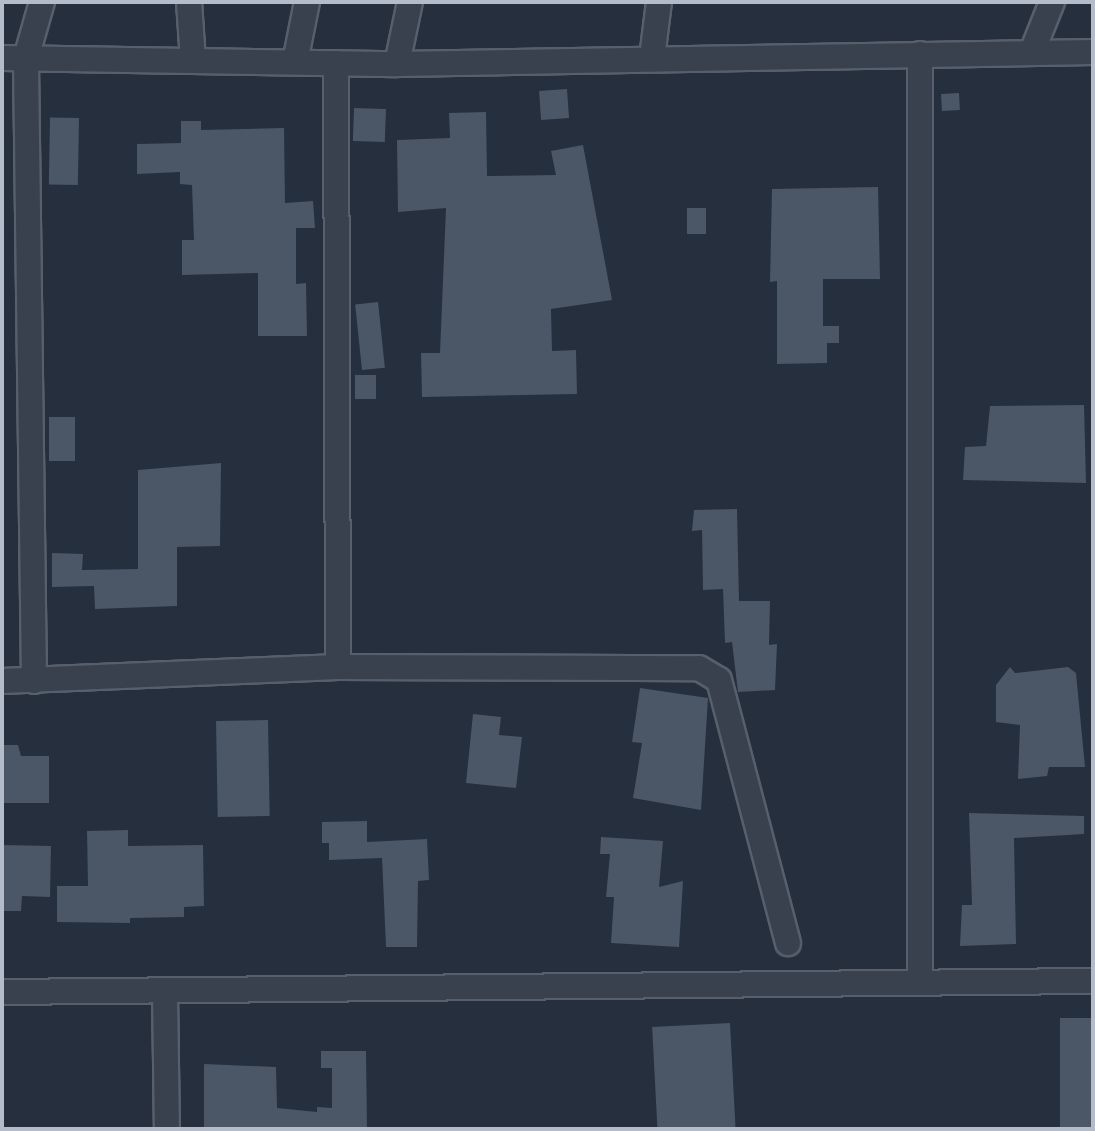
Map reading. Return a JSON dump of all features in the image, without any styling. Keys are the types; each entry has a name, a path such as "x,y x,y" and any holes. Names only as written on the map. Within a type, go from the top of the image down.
{"street":[{"path":"34,681 14,58 42,2"},
{"path":"189,2 193,60"},
{"path":"295,62 307,2"},
{"path":"397,64 410,2"},
{"path":"652,58 659,2"},
{"path":"1032,52 1052,2"},
{"path":"14,58 397,64 1093,52"},
{"path":"920,54 920,980"},
{"path":"336,63 338,667"},
{"path":"2,681 338,667 699,668 719,680 788,943"},
{"path":"2,992 920,980 1093,981"},
{"path":"165,992 167,1129"}],"building":[{"path":"567,89 569,118 541,120 539,91"},
{"path":"959,93 960,110 942,111 941,94"},
{"path":"354,108 386,109 385,142 353,141"},
{"path":"486,112 487,176 556,175 551,151 583,145 612,300 551,309 552,351 576,350 577,394 422,397 421,353 440,353 446,208 398,212 397,140 450,138 449,113"},
{"path":"50,117 79,118 78,185 49,184"},
{"path":"181,121 201,121 201,130 284,128 285,203 313,201 315,228 296,228 296,284 306,283 307,336 258,336 258,273 182,275 182,240 194,240 192,185 180,184 180,172 137,174 137,144 181,143"},
{"path":"878,187 880,279 823,279 823,326 839,326 839,343 827,343 827,363 777,364 777,281 770,282 772,189"},
{"path":"687,208 706,208 706,234 687,234"},
{"path":"378,302 385,368 362,370 355,304"},
{"path":"355,375 376,375 376,399 355,399"},
{"path":"1084,405 1086,483 963,480 965,447 986,446 990,406"},
{"path":"49,417 75,417 75,461 49,461"},
{"path":"221,463 220,546 177,547 177,606 95,609 94,586 52,587 52,553 83,554 82,570 138,569 138,470"},
{"path":"737,509 739,601 770,601 769,645 777,644 775,690 738,692 732,642 725,643 723,589 703,590 702,530 692,531 694,510"},
{"path":"1010,667 1015,673 1068,667 1076,673 1085,767 1049,767 1047,776 1018,779 1020,725 996,722 996,685"},
{"path":"640,688 708,698 701,810 633,798 642,743 632,742"},
{"path":"473,714 501,717 499,735 522,737 516,788 466,783"},
{"path":"268,720 270,816 218,817 216,721"},
{"path":"2,745 18,745 21,756 49,756 49,803 2,803"},
{"path":"969,813 1084,816 1084,834 1014,838 1016,944 960,946 962,905 972,905"},
{"path":"367,821 367,842 427,839 429,880 418,881 417,947 386,947 382,858 329,860 329,843 322,843 322,822"},
{"path":"128,830 128,846 203,845 204,906 184,907 184,917 130,918 130,923 57,922 57,886 88,886 87,831"},
{"path":"601,837 663,841 659,887 683,881 679,947 611,943 614,897 606,897 610,854 600,854"},
{"path":"2,845 51,846 50,897 22,896 21,911 2,911"},
{"path":"1060,1018 1093,1018 1093,1129 1060,1129"},
{"path":"730,1023 736,1129 657,1129 652,1027"},
{"path":"321,1051 366,1051 367,1129 204,1129 204,1064 276,1067 277,1108 317,1112 317,1107 332,1108 332,1068 321,1068"}]}
